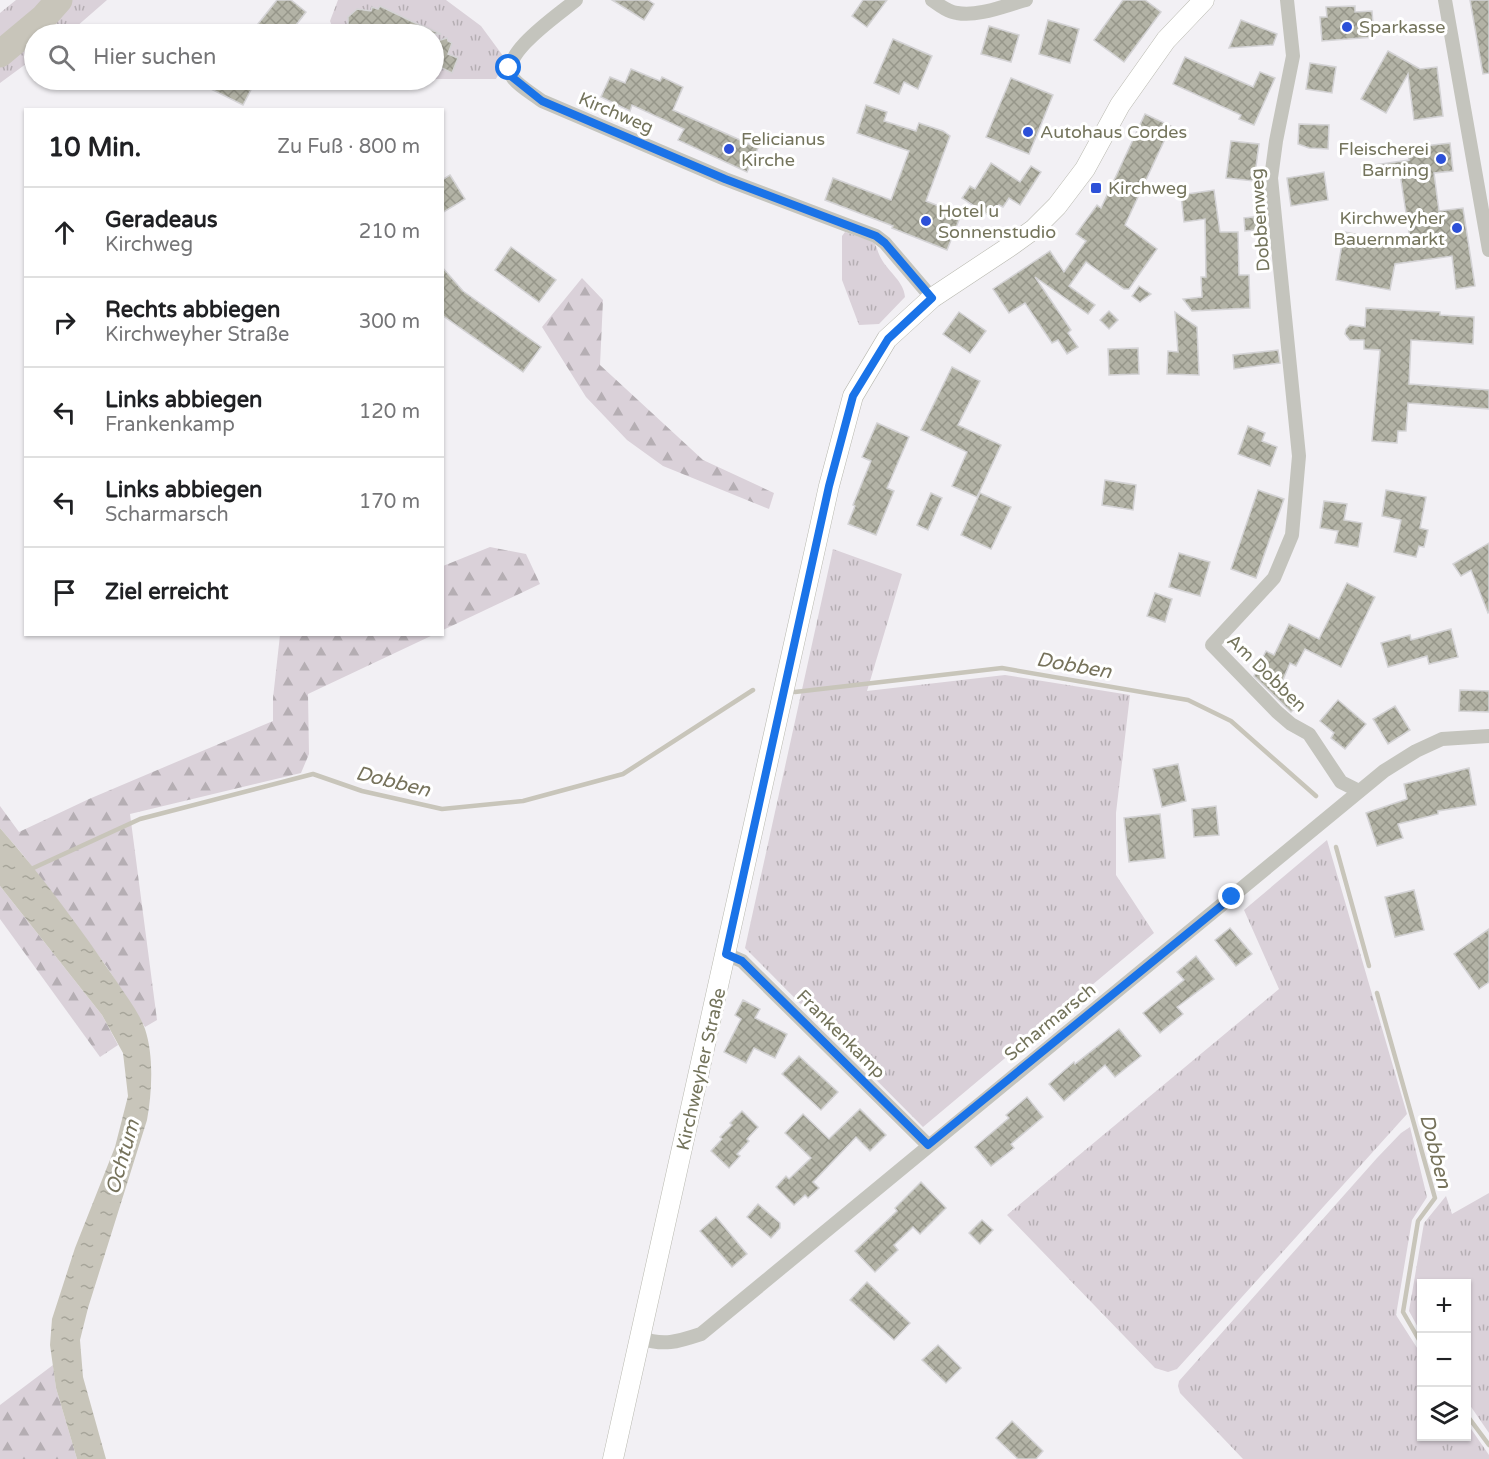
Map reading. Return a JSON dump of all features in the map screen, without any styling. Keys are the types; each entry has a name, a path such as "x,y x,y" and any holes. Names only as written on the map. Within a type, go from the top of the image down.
{"main road":[{"name":"Kirchweyher Straße","path":"613,1459 829,486 853,396 888,339 932,298 1010,247 1058,206 1085,169 1120,105 1166,40 1204,0"}],"street":[{"name":"Kirchweg","path":"576,0 517,51 509,68 512,77 542,101 725,179 876,236 885,243 932,298"},
{"path":"932,0 957,13 967,13 1026,0"},
{"name":"Dobbenweg","path":"1287,0 1293,56 1271,178 1295,403"},
{"path":"1445,0 1484,189 1489,250"},
{"name":"Am Dobben","path":"1295,403 1299,456 1292,535 1274,578 1212,645 1277,712 1291,724 1309,734 1341,782 1359,791"},
{"name":"Scharmarsch","path":"640,1338 655,1343 678,1341 700,1334 794,1259 928,1145 1384,771 1429,745 1448,739 1489,736"},
{"name":"Frankenkamp","path":"726,954 742,961 928,1145"}],"green space":[{"path":"16,0 107,0 79,24 24,24 24,65 0,83 0,13"},
{"path":"338,0 446,0 481,26 506,60 496,79 444,79 444,24 331,24 330,21"},
{"path":"845,232 874,242 882,260 904,292 905,297 879,324 859,325 842,280 842,236"},
{"path":"582,278 603,300 600,365 703,460 774,493 769,509 663,466 627,440 586,397 542,327"},
{"path":"490,547 526,554 540,584 444,630 444,566"},
{"path":"833,549 902,574 867,691 1005,675 1130,695 1116,813 1116,875 1154,933 923,1127 745,948"},
{"path":"280,636 431,636 308,694 309,754 301,773 130,814 157,1020 145,1027 107,967 24,856 0,828 0,806 19,832 89,799 273,721 273,698"},
{"path":"1327,840 1407,1114 1177,1369 1168,1372 1155,1368 1007,1215 1279,989 1244,910"},
{"path":"0,886 102,1015 118,1045 100,1057 0,919"},
{"path":"1410,1127 1427,1197 1412,1220 1396,1315 1417,1348 1417,1441 1471,1441 1471,1429 1489,1455 1489,1459 1243,1459 1180,1393 1179,1381 1401,1133"},
{"path":"1489,1193 1489,1433 1471,1407 1471,1279 1417,1279 1417,1326 1409,1311 1424,1223 1446,1196 1452,1214"},
{"path":"53,1365 56,1388 77,1459 0,1459 0,1405"}],"water":[{"name":"Ochtum","path":"0,828 61,903 136,1010 145,1029 150,1051 151,1086 147,1120 80,1340 83,1377 106,1459 77,1459 56,1388 50,1345 52,1319 75,1248 115,1147 128,1096 123,1053 102,1015 0,886"}],"building":[{"path":"277,0 291,0 306,12 297,24 258,24"},
{"path":"612,0 648,0 654,4 644,20"},
{"path":"863,0 887,0 867,27 852,16"},
{"path":"1123,0 1145,0 1161,12 1124,62 1094,40"},
{"path":"1470,0 1489,0 1489,73 1483,74"},
{"path":"380,6 418,24 348,24 348,17 357,9 371,11 372,7 378,9"},
{"name":"Sparkasse","path":"1355,6 1355,12 1372,11 1374,37 1322,41 1320,17 1327,17 1326,7"},
{"path":"1048,20 1079,29 1070,63 1039,54"},
{"path":"1241,20 1277,34 1273,45 1229,48"},
{"path":"989,26 1019,35 1011,62 981,54"},
{"path":"447,38 452,43 448,54 458,58 452,73 444,69 444,39"},
{"path":"893,39 932,56 918,89 904,82 899,94 874,83"},
{"path":"1388,51 1420,69 1437,67 1443,116 1414,120 1408,74 1386,113 1361,99"},
{"path":"1185,57 1253,87 1260,72 1275,78 1254,125 1239,119 1241,115 1173,84"},
{"path":"1310,63 1336,67 1332,93 1306,89"},
{"path":"631,69 660,81 662,77 683,87 673,110 758,148 747,172 678,140 684,129 632,105 630,111 601,97 610,77 625,83"},
{"path":"1011,78 1053,95 1029,154 986,137"},
{"path":"213,90 251,90 243,105"},
{"path":"866,105 887,112 884,121 916,131 919,123 943,131 950,136 926,201 961,215 947,250 825,200 833,178 891,200 909,151 857,133"},
{"path":"1145,114 1171,126 1125,225 1157,249 1129,289 1124,289 1086,262 1069,286 1095,305 1088,314 1035,277 1071,330 1068,333 1078,347 1067,354 1058,340 1052,343 1025,303 1009,313 993,289 1050,251 1064,272 1086,241 1076,234 1097,205 1101,208"},
{"path":"1299,124 1329,125 1328,149 1309,148 1298,144"},
{"path":"1231,141 1259,144 1254,181 1226,178"},
{"path":"1450,143 1453,171 1434,173 1439,211 1463,208 1475,286 1456,289 1452,256 1395,264 1390,290 1336,280 1344,232 1411,245 1400,174 1361,175 1361,167 1409,160 1408,151 1424,149 1424,146"},
{"path":"991,163 1020,182 1031,166 1041,172 1020,205 1009,198 1003,207 999,205 991,217 962,198 970,186 975,189"},
{"path":"1324,172 1328,200 1291,206 1287,178"},
{"path":"450,175 465,199 444,212 444,179"},
{"path":"1214,190 1220,232 1238,232 1239,275 1249,275 1250,308 1192,311 1183,299 1202,297 1201,277 1206,277 1205,219 1184,222 1181,195"},
{"path":"1263,216 1264,229 1245,231 1244,218"},
{"path":"511,247 556,280 539,302 495,270"},
{"path":"444,269 463,291 541,347 523,372 444,316"},
{"path":"1139,286 1151,294 1140,302 1132,296"},
{"path":"1366,308 1440,312 1440,315 1474,317 1473,344 1411,340 1409,384 1489,390 1489,409 1408,403 1406,431 1398,431 1397,443 1372,441 1380,350 1364,349 1364,340 1350,340 1345,334 1350,325 1365,327"},
{"path":"1109,311 1118,320 1109,329 1100,320"},
{"path":"959,312 986,331 970,353 943,334"},
{"path":"1175,312 1197,327 1199,375 1167,374 1168,351 1178,352"},
{"path":"1138,348 1139,374 1109,375 1108,349"},
{"path":"1278,350 1280,363 1234,369 1233,355"},
{"path":"952,367 980,381 958,425 1001,445 977,497 952,486 967,452 921,430"},
{"path":"877,423 909,437 887,488 894,491 876,535 848,524 855,506 853,505 871,461 862,457"},
{"path":"1248,426 1265,433 1262,441 1277,447 1270,466 1238,454"},
{"path":"1105,480 1136,485 1133,510 1102,505"},
{"path":"1258,490 1284,499 1256,578 1231,569"},
{"path":"1386,490 1426,497 1420,528 1428,530 1424,547 1419,546 1416,557 1394,552 1401,520 1382,516"},
{"path":"931,493 942,498 928,530 917,525"},
{"path":"980,493 1011,507 991,549 961,535"},
{"path":"1324,501 1347,504 1344,520 1362,523 1358,547 1335,543 1338,531 1320,528"},
{"path":"1489,543 1488,613 1471,570 1461,576 1453,564"},
{"path":"1179,553 1210,562 1200,596 1169,587"},
{"path":"1347,583 1375,597 1341,667 1305,649 1296,666 1290,663 1280,687 1299,704 1291,712 1254,676 1266,651 1274,655 1289,624 1319,639"},
{"path":"1155,593 1172,599 1165,622 1147,616"},
{"path":"1451,629 1458,657 1429,664 1427,656 1388,667 1381,643 1410,635 1411,640"},
{"path":"1460,690 1489,691 1489,712 1459,711"},
{"path":"1338,700 1366,724 1345,749 1331,738 1334,733 1320,721"},
{"path":"1395,706 1410,730 1388,744 1373,719"},
{"path":"1178,764 1186,801 1162,807 1153,769"},
{"path":"1469,768 1476,805 1438,811 1438,814 1398,824 1403,838 1377,846 1366,813 1407,799 1404,784"},
{"path":"1216,806 1219,835 1194,837 1192,809"},
{"path":"1160,814 1165,858 1129,862 1124,818"},
{"path":"1414,890 1424,930 1395,937 1385,897"},
{"path":"1230,928 1252,954 1236,966 1215,940"},
{"path":"1489,929 1489,982 1479,989 1454,954"},
{"path":"1196,956 1214,979 1177,1007 1183,1014 1160,1033 1143,1013 1184,980 1177,972"},
{"path":"743,1000 760,1009 755,1018 787,1034 775,1058 754,1048 746,1063 724,1052 741,1019 735,1015"},
{"path":"1119,1029 1141,1056 1115,1077 1105,1065 1064,1101 1049,1084 1074,1062 1075,1064"},
{"path":"799,1056 838,1092 821,1110 782,1074"},
{"path":"1027,1097 1043,1117 1011,1144 1014,1148 991,1166 975,1147 1009,1118 1006,1115"},
{"path":"860,1109 886,1135 870,1151 856,1137 813,1182 819,1188 808,1198 805,1195 794,1205 776,1187 786,1176 789,1179 811,1158 785,1133 803,1114 829,1139"},
{"path":"742,1111 758,1127 737,1154 740,1156 729,1168 711,1151 732,1125 730,1123"},
{"path":"921,1182 946,1208 920,1234 913,1227 894,1245 898,1250 875,1272 855,1251 897,1211 895,1208"},
{"path":"758,1204 780,1223 780,1228 771,1238 747,1217"},
{"path":"716,1217 747,1254 732,1267 700,1231"},
{"path":"982,1220 993,1230 980,1244 969,1233"},
{"path":"867,1282 910,1323 894,1340 850,1300"},
{"path":"938,1345 961,1368 946,1383 922,1360"},
{"path":"1012,1421 1043,1451 1036,1459 1018,1459 996,1438"}],"waterway":[{"path":"36,24 59,0"},
{"path":"0,54 24,34"},
{"name":"Dobben","path":"795,692 1002,668 1188,700 1231,721 1316,796"},
{"name":"Dobben","path":"29,870 140,819 313,774 362,791 442,809 523,801 623,774 753,690"},
{"name":"Dobben","path":"1336,847 1369,966"},
{"name":"Dobben","path":"1377,993 1435,1198 1418,1221 1403,1312 1417,1336"},
{"name":"Dobben","path":"1471,1421 1489,1445"}],"place":[{"name":"Sparkasse","path":"1347,27"},
{"name":"Autohaus Cordes","path":"1028,132"},
{"name":"Felicianus Kirche","path":"729,149"},
{"name":"Fleischerei Barning","path":"1441,159"},
{"name":"Kirchweg","path":"1096,188"},
{"name":"Hotel u Sonnenstudio","path":"926,221"},
{"name":"Kirchweyher Bauernmarkt","path":"1457,228"}],"route":[{"path":"509,68 512,77 542,101 725,179 876,236 885,243 932,298 888,339 853,396 829,486 726,954 742,961 928,1145 1232,897"}]}
